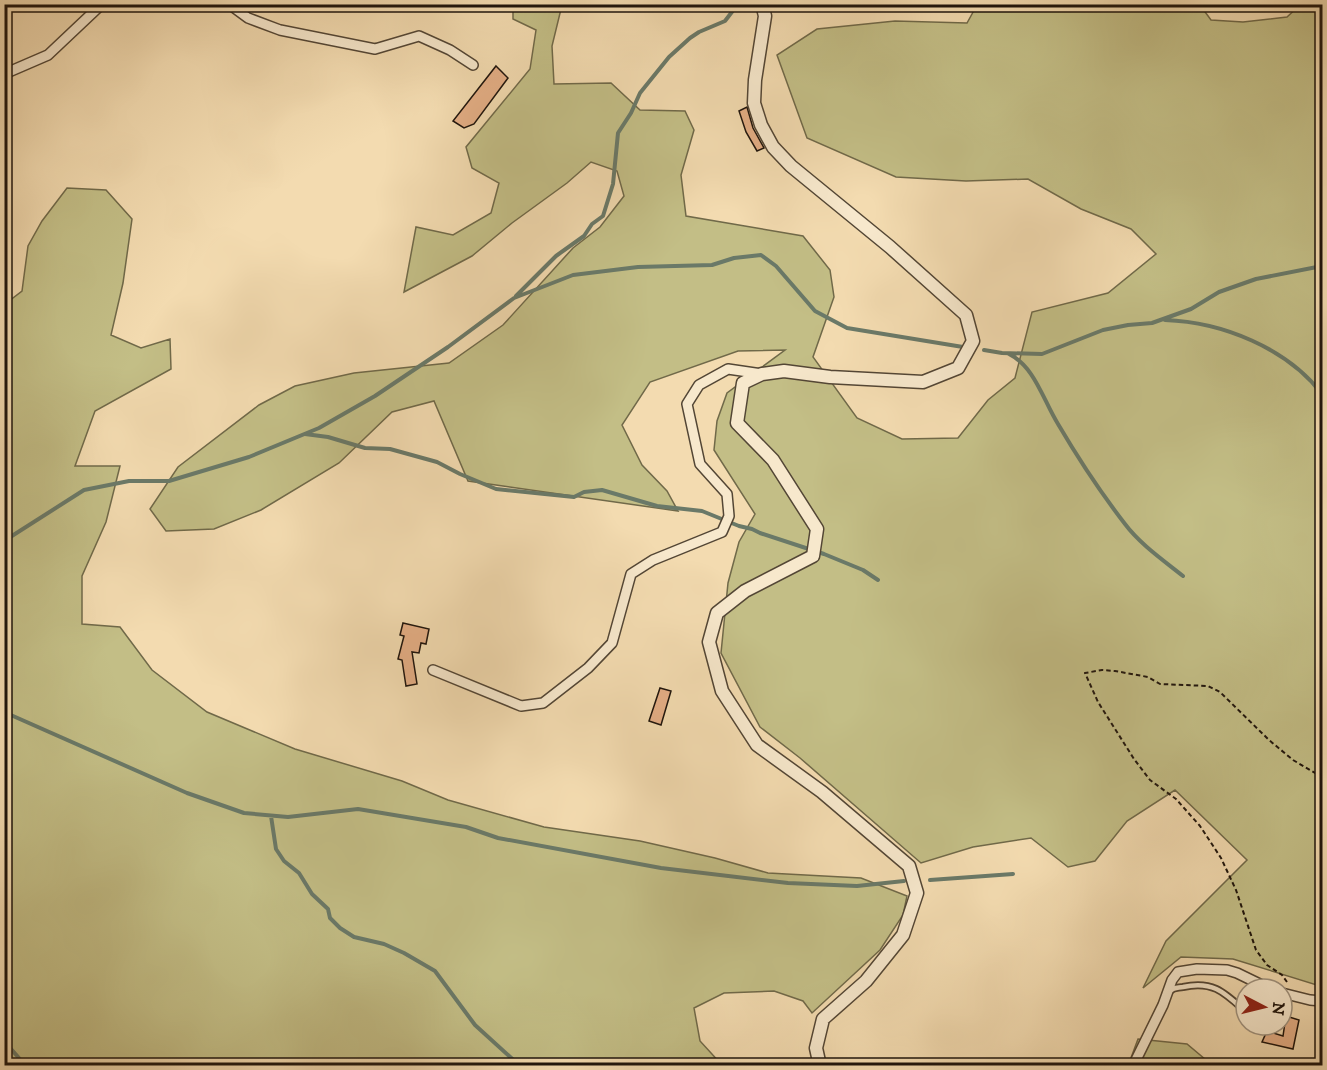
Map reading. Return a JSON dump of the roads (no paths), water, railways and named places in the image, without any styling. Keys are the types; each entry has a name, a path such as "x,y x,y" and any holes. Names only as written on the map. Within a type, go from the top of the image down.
{"street":[{"path":"4,74 48,55 102,4"},
{"path":"229,4 248,18 280,30 375,49 419,36 450,50 473,65"},
{"path":"433,669 521,706 543,703 588,668 612,643 631,574 653,560 722,532 729,516 727,494 700,464 687,404 699,385 728,369 762,374 784,371 830,377 923,382 958,368 973,341 966,315 890,247 791,166 772,147 761,125 754,103 755,80 765,16 762,4"},
{"path":"762,374 743,383 737,423 773,460 818,529 813,556 745,591 717,614 709,642 722,691 757,745 822,792 909,866 917,893 903,935 866,981 823,1018 816,1048 820,1065"},
{"path":"1133,1065 1163,1005 1172,980 1178,972 1197,969 1237,973 1245,977"},
{"path":"1294,996 1323,1001"}],"lane":[{"path":"1163,1005 1173,988 1197,983 1218,989 1234,1002"}],"waterway":[{"path":"516,296 556,256 584,236 592,224 603,216 613,184 618,133 640,93 669,57 699,32 725,21 738,4"},
{"path":"4,541 84,490 129,481 169,481 249,457 319,428 375,396 448,347 514,298 573,275 638,267 712,265 734,258 761,255 776,266 815,311 847,328 963,347"},
{"path":"984,350 1042,354 1103,330 1152,323 1191,309 1219,292 1256,279 1322,266"},
{"path":"1165,320 1209,326 1252,341 1291,363 1322,394"},
{"path":"1009,354 1026,367 1074,450 1125,524 1145,545 1183,576"},
{"path":"305,434 328,437 365,448 390,449 437,462 496,489 574,497 584,492 602,490 657,506 702,511 739,526 824,554 863,570 878,580"},
{"path":"4,712 187,793 244,813 288,817 358,809 466,827 498,838 661,868 788,883 857,886 904,881"},
{"path":"271,816 276,849 284,861 299,873 312,894 328,909 330,918 354,937 384,944 435,971 475,1025 520,1066"},
{"path":"930,880 1013,874"},
{"path":"4,1041 26,1066"}]}
